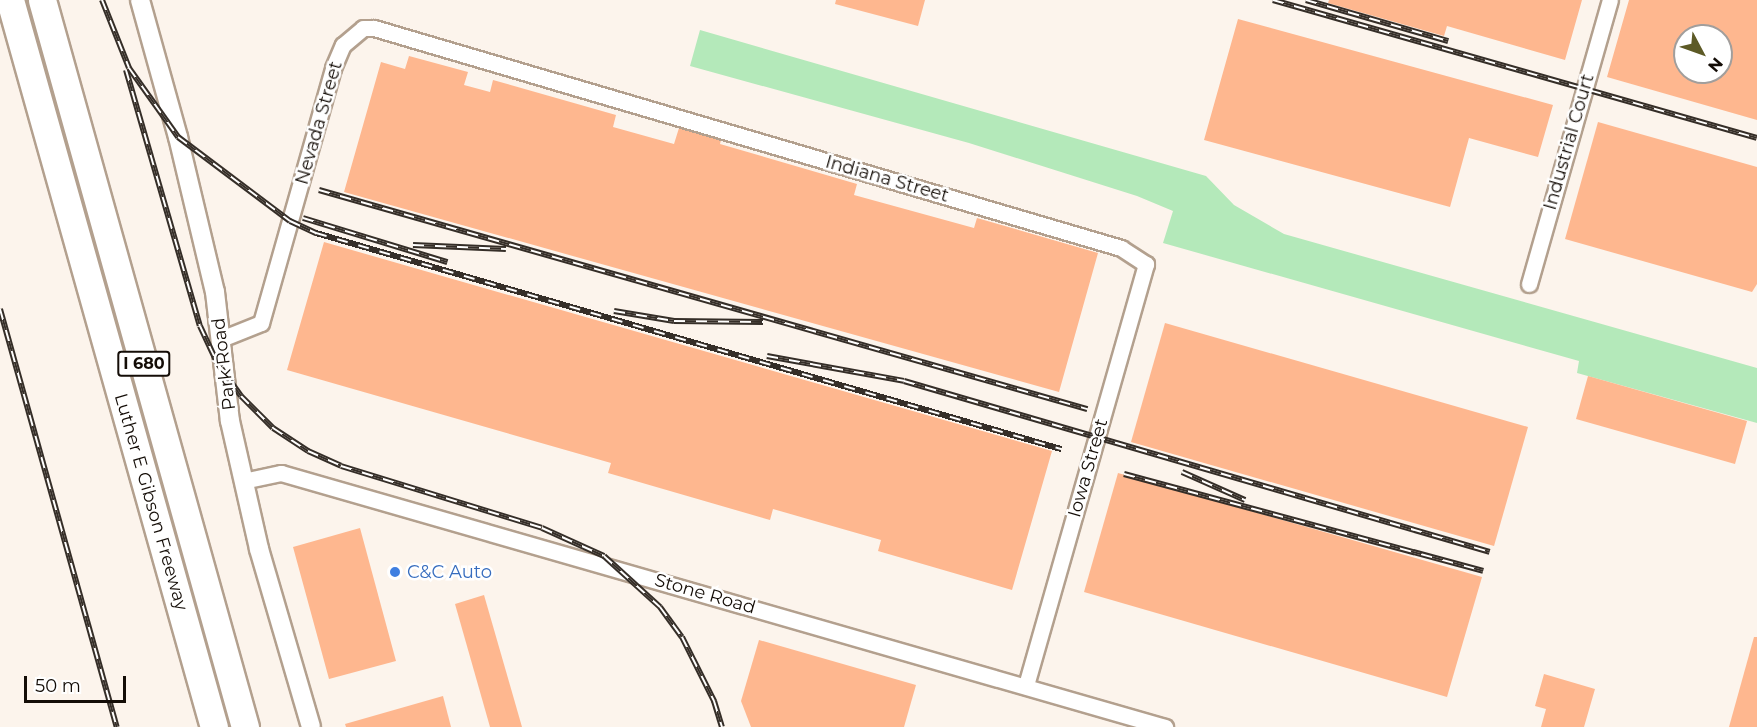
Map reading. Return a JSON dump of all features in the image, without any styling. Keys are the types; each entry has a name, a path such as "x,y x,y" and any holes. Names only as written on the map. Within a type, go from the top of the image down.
{"highway":[{"name":"Luther E Gibson Freeway","path":"9,0 214,727"},
{"name":"Luther E Gibson Freeway","path":"42,0 245,727"}],"street":[{"name":"Park Road","path":"140,0 206,252 221,339 230,421 243,481 275,611 311,727"},
{"name":"Industrial Court","path":"1529,284 1610,0"},
{"name":"Nevada Street","path":"221,339 261,323 333,69 343,45 363,28 375,28 638,105"},
{"name":"Indiana Street","path":"638,105 1135,255"},
{"name":"Iowa Street","path":"1026,686 1146,264 1135,255"},
{"name":"Stone Road","path":"243,481 281,473 1166,727"}],"green space":[{"path":"700,30 1206,176 1234,205 1284,234 1757,368 1757,423 1577,373 1579,361 1163,243 1173,211 1137,196 969,143 690,66"}],"building":[{"path":"836,0 925,0 918,26 835,4"},
{"path":"1329,0 1582,0 1565,60 1447,26 1444,36 1328,3"},
{"path":"1629,0 1757,0 1757,120 1607,77"},
{"path":"1238,19 1553,105 1538,157 1469,138 1450,207 1204,140"},
{"path":"409,56 468,72 464,85 490,92 493,80 616,115 613,127 674,144 679,128 721,140 720,144 857,184 854,195 974,228 977,218 1098,253 1059,392 344,192 381,62 405,69"},
{"path":"1598,122 1757,167 1757,284 1752,292 1565,239"},
{"path":"324,242 1052,451 1012,590 878,551 881,540 773,509 770,520 608,473 611,463 287,370"},
{"path":"1165,323 1528,427 1494,546 1131,442"},
{"path":"1588,376 1747,421 1735,464 1576,419"},
{"path":"1118,473 1482,577 1447,697 1084,592"},
{"path":"360,528 396,661 329,679 293,547"},
{"path":"484,595 522,727 490,727 455,604"},
{"path":"1754,637 1757,637 1757,727 1729,727"},
{"path":"759,640 916,685 904,727 751,727 741,701"},
{"path":"1544,674 1595,689 1584,727 1541,727 1546,709 1535,706"},
{"path":"443,696 451,727 346,727 345,724"}],"railway":[{"path":"102,0 129,68 178,137 290,221 316,233 1061,449"},
{"path":"1273,0 1757,138"},
{"path":"1306,0 1448,41"},
{"path":"126,70 200,326 216,361 241,396 273,428 308,451 341,466 542,528 604,556 660,607 682,637 714,701 722,727"},
{"path":"319,190 1087,409"},
{"path":"303,218 447,262"},
{"path":"413,245 506,249"},
{"path":"0,309 117,727"},
{"path":"614,311 674,321 763,322"},
{"path":"767,356 904,381 1490,552"},
{"path":"1182,472 1245,500"},
{"path":"1124,474 1483,571"}],"place":[{"name":"C&C Auto","path":"395,572"}]}
